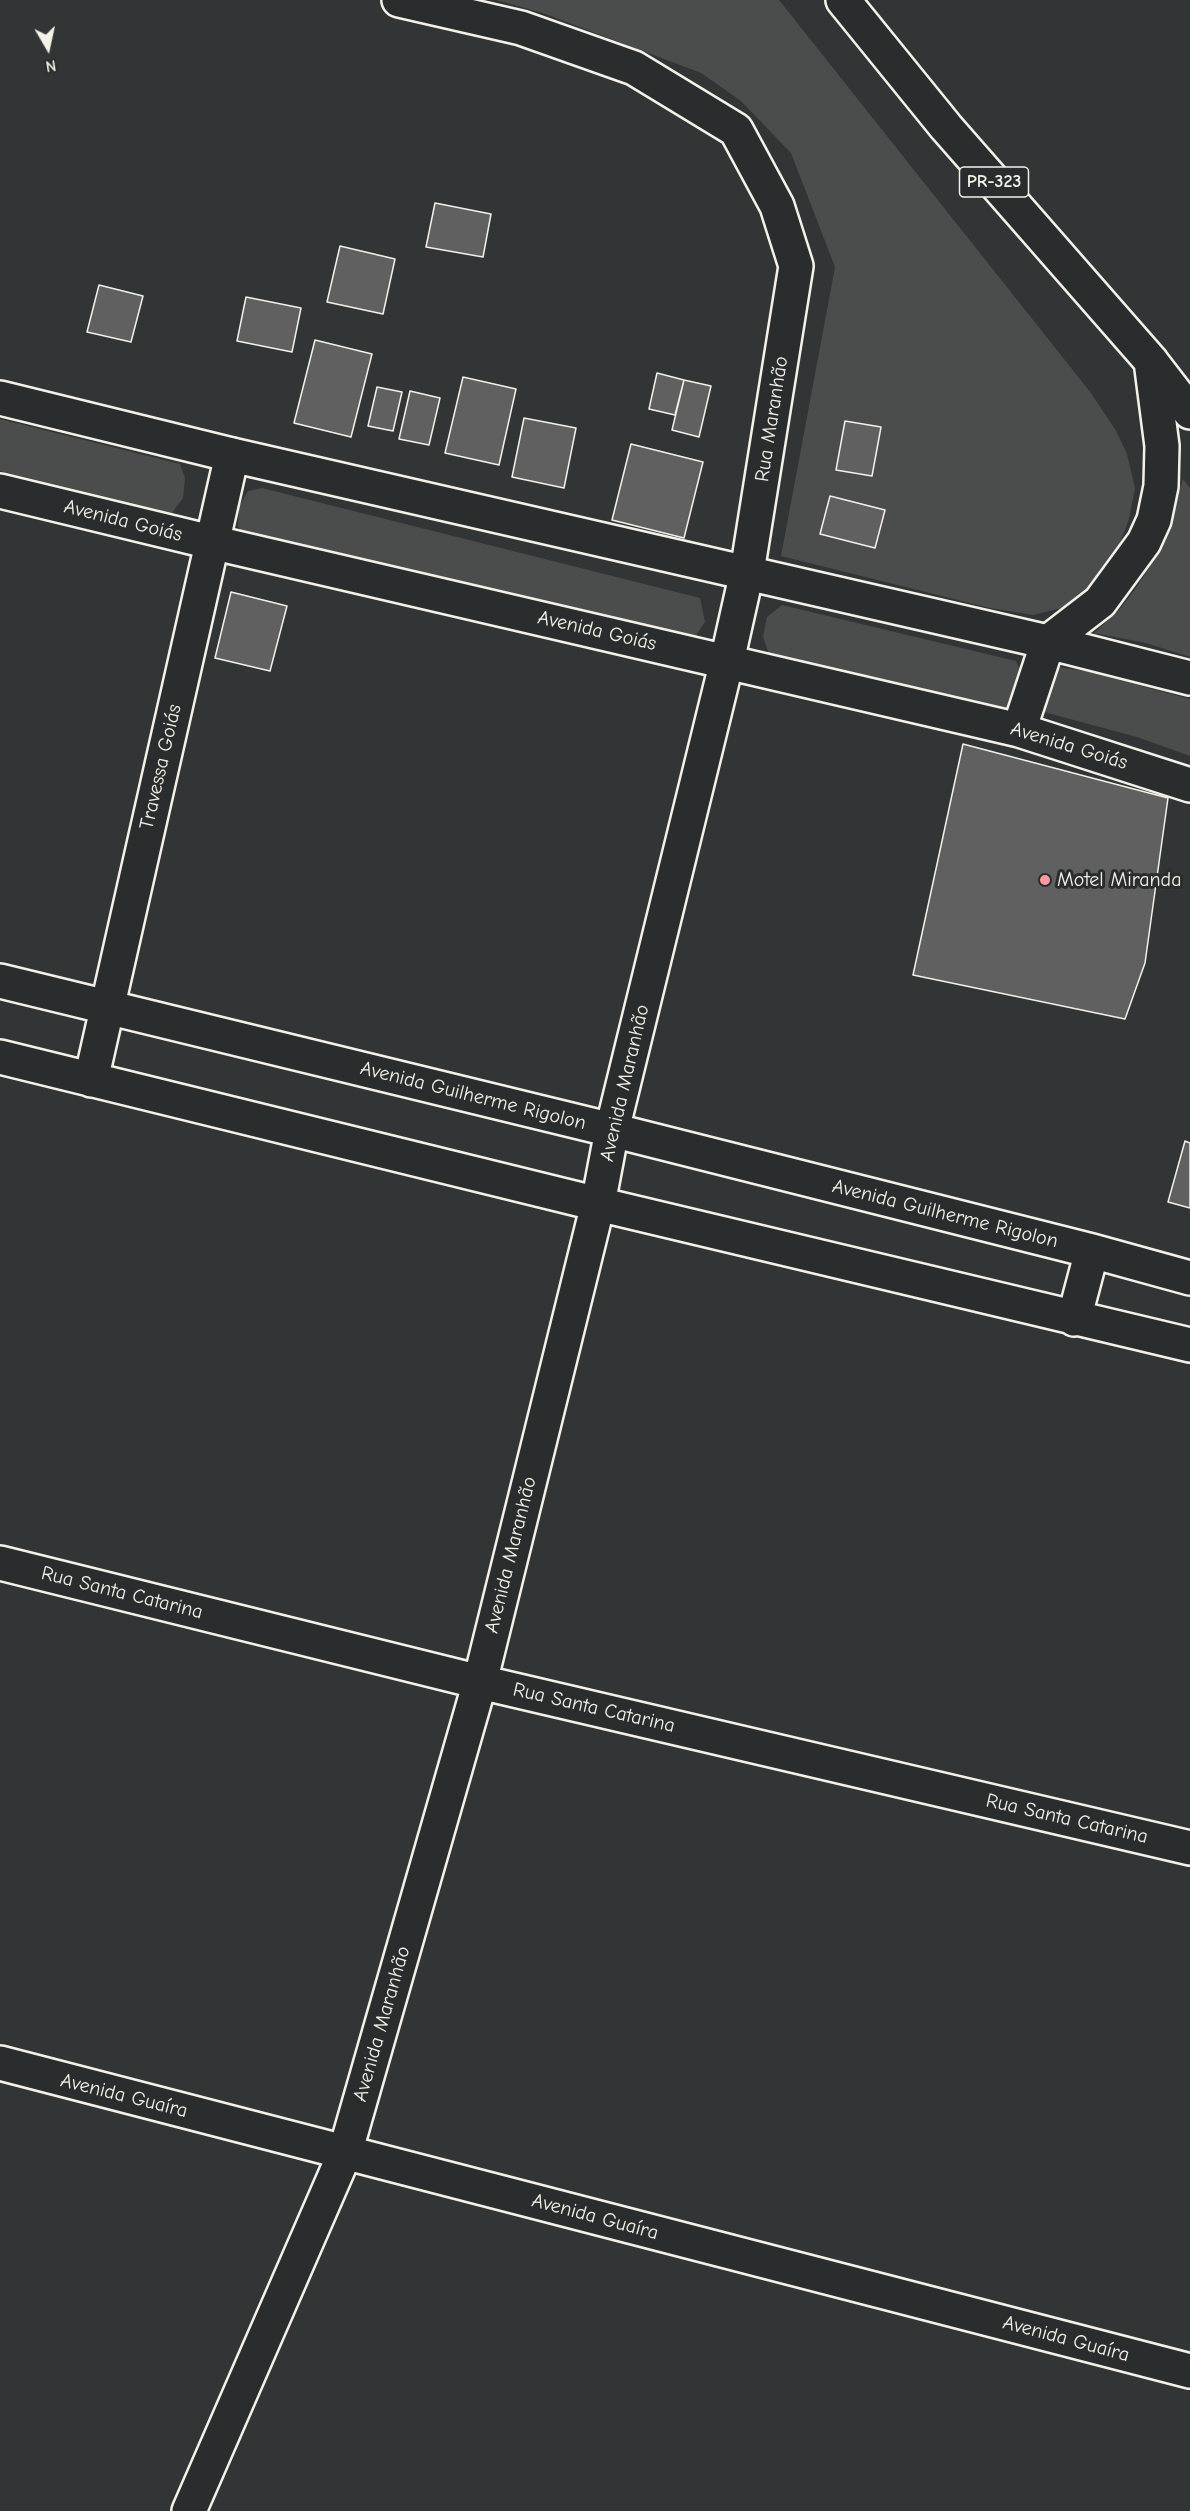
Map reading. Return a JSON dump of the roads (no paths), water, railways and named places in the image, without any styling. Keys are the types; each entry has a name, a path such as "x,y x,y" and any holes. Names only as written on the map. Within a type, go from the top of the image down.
{"main road":[{"name":"Rua Maranhão","path":"399,0 521,28 634,68 736,130 777,206 796,266 747,572"},
{"name":"PR-323","path":"843,0 946,127 1150,360 1190,412"},
{"path":"1150,360 1190,386"},
{"path":"1019,730 1048,642 1100,602 1144,543 1154,520 1161,486 1162,446 1150,360"},
{"path":"0,398 232,455 1048,642 1190,678"},
{"name":"Travessa Goiás","path":"91,1080 232,455"},
{"name":"Avenida Goiás","path":"0,491 1019,730 1190,784"},
{"name":"Avenida Maranhão","path":"189,2511 345,2153 480,1682 598,1204 612,1130 747,572"},
{"name":"Avenida Guilherme Rigolon","path":"0,981 612,1130 1092,1251 1190,1278"},
{"path":"0,1058 1074,1319 1190,1345"},
{"path":"1074,1319 1092,1251"},
{"name":"Rua Santa Catarina","path":"0,1563 480,1682 1190,1848"},
{"name":"Avenida Guaíra","path":"0,2063 1190,2371"}],"place":[{"name":"Motel Miranda","path":"1045,880"}]}
